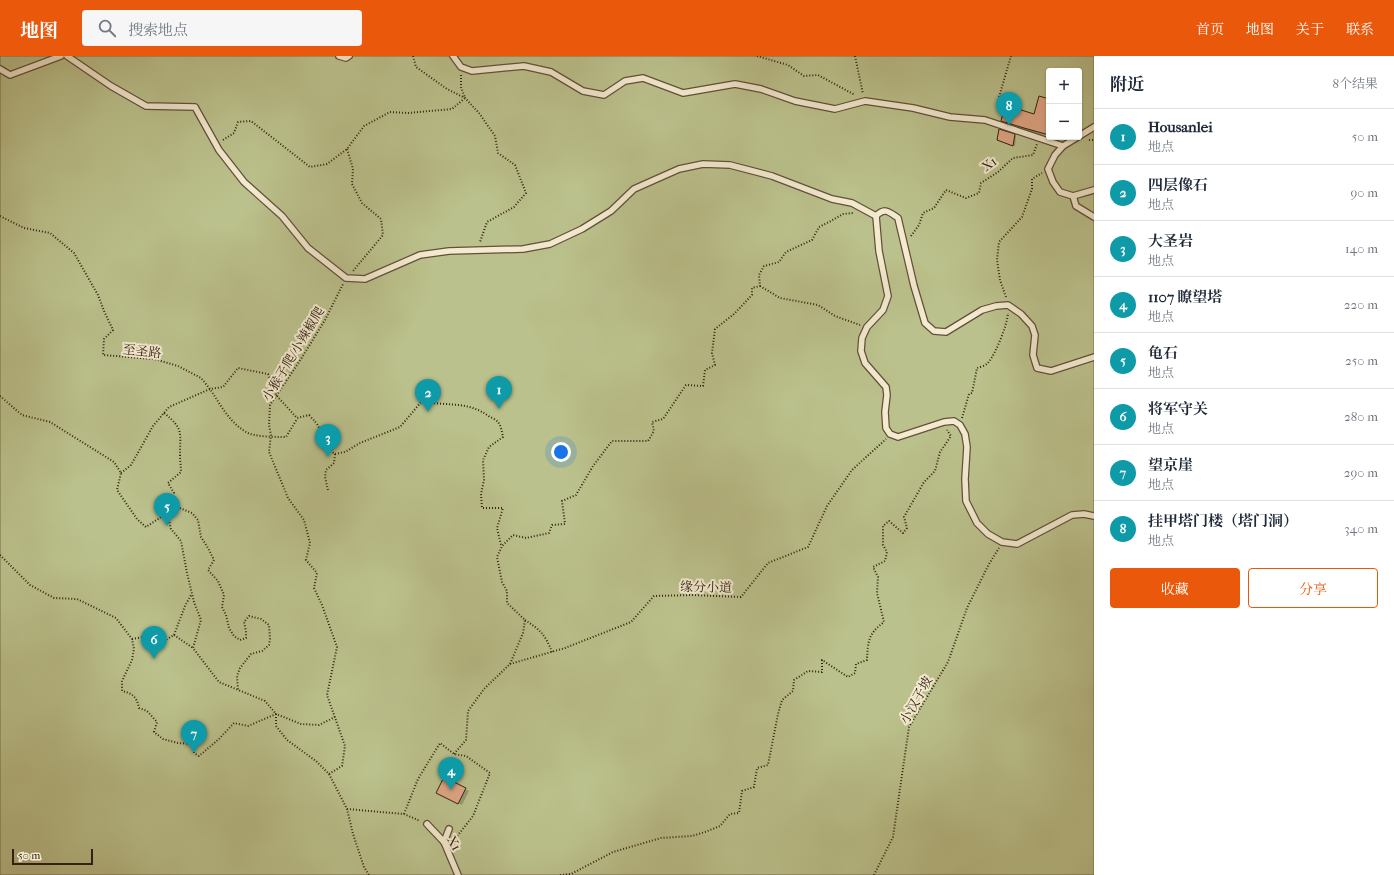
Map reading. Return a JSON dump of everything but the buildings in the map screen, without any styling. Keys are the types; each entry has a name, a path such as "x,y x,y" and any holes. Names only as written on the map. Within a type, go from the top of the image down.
{"lane":[{"path":"0,69 10,75 61,56"},
{"path":"66,56 111,86 146,106 195,107 216,144 244,182 282,216 308,248 346,278 365,279 420,255 449,251 523,249 550,244 582,229 611,211 634,189 680,169 703,164 730,165 772,176 832,199 852,203 876,216"},
{"path":"339,56 346,58 349,56"},
{"path":"453,56 461,67 472,71 524,66 551,72 583,91 604,95 625,81 643,78 683,93 735,84 761,89 795,101 834,109 865,101 913,108 950,117 985,120 1063,146"},
{"path":"1094,127 1063,146 1055,155 1048,170 1053,182 1060,192 1072,196 1094,190"},
{"path":"1072,196 1076,206 1094,217"},
{"path":"1094,358 1051,371 1038,368 1033,355 1035,336 1032,326 1021,314 1008,305 996,306 982,310 946,332 934,331 926,323 924,318 914,286 898,218 887,211 881,211 876,216 879,251 888,296 883,310 867,327 862,338 861,351 865,363 886,387 886,428 890,434 898,437 903,436 944,422 954,421 960,425 965,434 967,447 965,479 966,501 977,523 988,534 1002,542 1017,544 1072,515 1084,514 1094,516"},
{"name":"X1","path":"427,824 444,842 458,875"},
{"path":"444,842 449,829"}],"path":[{"path":"413,56 416,67 447,89 465,98 479,113 495,136 498,153 515,165 526,193 514,207 488,222 477,251"},
{"path":"757,56 788,65 804,76 818,75 865,101"},
{"path":"855,56 865,101"},
{"path":"999,97 1010,56"},
{"path":"461,67 461,87 465,98"},
{"path":"216,144 234,133 238,122 251,121 310,167 327,164 347,149 364,126 390,112 408,113 452,109 465,98"},
{"name":"X1","path":"905,246 919,224 923,213 934,208 946,190 966,198 979,193 981,183 998,172 1013,158 1034,155 1040,138"},
{"name":"小猴子爬/小辣椒爬","path":"329,774 342,766 344,746 327,695 337,647 322,605 314,588 317,573 306,560 310,543 304,520 288,498 269,452 271,438 269,425 270,405 325,320 346,278 383,235 381,219 362,203 352,184 353,169 347,149"},
{"path":"960,425 969,394 972,393 977,368 987,364 993,354 1008,316 1008,305 1000,280 997,260 999,242 1022,217 1032,189 1032,179 1048,170"},
{"path":"760,286 758,275 764,266 779,262 786,252 812,240 819,227 842,214 855,213"},
{"name":"至圣路","path":"0,216 24,228 50,233 74,253 98,295 113,330 104,339 103,355 154,359 178,366 201,378 210,389"},
{"path":"552,652 547,639 537,628 525,620 507,603 507,591 502,582 497,557 502,546 513,536 526,538 549,533 552,525 565,524 562,501 576,495 593,466 612,441 648,441 654,431 652,422 663,419 686,385 703,386 705,370 715,365 712,353 715,329 734,314 752,295 752,288 760,286 780,298 818,305 835,316 867,327"},
{"path":"238,690 237,676 240,668 251,654 262,651 269,645 269,626 261,619 249,616 244,622 246,638 240,640 234,636 229,628 226,615 222,607 224,595 218,581 208,570 214,560 201,537 198,520 192,513 177,507 146,527 137,519 117,490 121,473 131,465 153,426 169,407 210,389 223,387 238,368 268,374 276,395 297,418"},
{"path":"210,389 229,418 246,433 271,438 286,437 297,418 309,415 319,426 322,432 320,444 335,454 345,452 360,443 400,427 422,401 434,404 451,404 474,407 498,422 503,436 489,446 483,460 484,480 481,494 482,508 503,508 497,528 502,546"},
{"path":"0,396 22,415 50,422 114,462 121,473"},
{"path":"164,413 178,427 181,435 181,472 168,483 174,493 171,500 166,504 171,529 181,541 192,594 201,620 193,648"},
{"path":"560,875 571,874 613,852 633,846 661,838 692,836 705,832 720,826 730,814 739,813 742,791 754,787 758,768 768,765 782,700 793,691 794,680 808,671 822,672 822,660 848,677 855,673 856,664 867,660 868,640 874,629 884,622 877,593 878,576 874,567 885,561 887,552 883,545 883,526 889,521 903,533 908,528 904,517 924,482 935,471 940,452 951,436 947,429"},
{"name":"缘分小道","path":"510,664 552,652 631,622 654,596 693,594 741,597 768,563 808,547 827,506 852,470 890,434"},
{"path":"328,490 325,477 326,470 334,463 335,454"},
{"name":"小汉子坡","path":"874,875 893,837 909,727 948,662 967,608 1002,542"},
{"path":"0,555 30,584 54,598 77,599 116,618 132,639 134,649 132,660 122,682 122,691 130,692 138,700 140,708 147,711 157,722 154,732 163,739 178,743 194,744 194,753 199,756 219,739 234,723 248,726 276,714"},
{"path":"132,639 150,636 164,641 174,635 185,606 192,594"},
{"path":"454,754 466,740 468,711 484,689 510,664 522,633 525,620"},
{"path":"174,635 193,648 218,682 265,701 276,714 301,724 319,725 335,717"},
{"path":"276,714 276,726 287,740 316,761 329,774 347,809 353,834 364,867 369,875"},
{"path":"404,814 418,779 440,743 454,754 466,756 490,773 473,816 446,849"},
{"path":"347,809 404,814 427,824"}],"green space":[{"path":"0,56 1094,56 1094,875 0,875"}],"place":[{"name":"挂甲塔门楼（塔门洞）","path":"1009,125"},
{"name":"Housanlei","path":"499,409"},
{"name":"四层像石","path":"428,412"},
{"name":"大圣岩","path":"328,457"},
{"name":"龟石","path":"167,526"},
{"name":"将军守关","path":"154,659"},
{"name":"望京崖","path":"194,753"},
{"name":"1107 瞭望塔","path":"451,790"}]}
